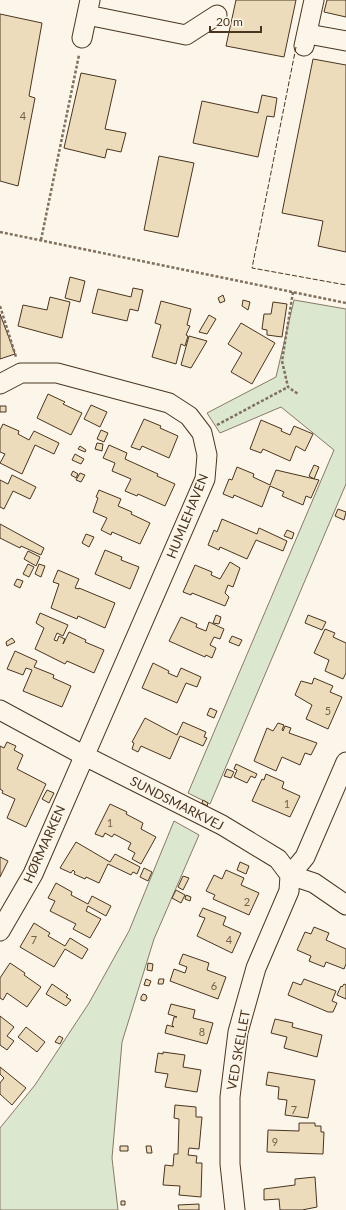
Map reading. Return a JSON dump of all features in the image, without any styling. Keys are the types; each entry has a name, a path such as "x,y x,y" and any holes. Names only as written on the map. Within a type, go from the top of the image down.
{"street":[{"path":"314,0 306,40 346,41"},
{"path":"82,38 88,8 186,35 217,15"},
{"name":"HUMLEHAVEN","path":"0,384 22,374 57,373 169,403 189,416 202,433 207,455 205,479 83,755"},
{"name":"SUNDSMARKVEJ","path":"0,710 83,755 222,825 278,859 290,875"},
{"name":"HØRMARKEN","path":"0,931 33,874 83,755"},
{"path":"346,762 305,857 290,875 314,883 346,905"},
{"name":"VED SKELLET","path":"235,1210 230,1164 230,1097 238,1032 256,968 289,891 290,875"}],"path":[{"path":"41,240 82,38"},
{"path":"0,232 346,303"},
{"path":"293,292 282,361 288,387 298,394"},
{"path":"0,306 22,374"},
{"path":"202,433 288,387"}],"green space":[{"path":"294,300 346,309 346,484 210,804 188,793 334,450 281,407 220,433 207,413 276,377"},
{"path":"174,821 199,835 154,939 122,1042 112,1158 118,1210 0,1210 0,1128 35,1085 89,1003 129,931"}],"building":[{"path":"236,0 296,0 284,57 226,46"},
{"path":"327,0 346,0 346,17 324,12"},
{"path":"0,14 42,23 29,96 35,98 18,186 0,181"},
{"path":"313,59 346,65 346,252 318,246 323,221 282,213"},
{"path":"81,73 116,80 105,129 126,133 121,152 107,149 105,158 64,148"},
{"path":"262,95 277,98 274,117 267,116 258,157 193,143 202,101 258,113"},
{"path":"159,156 194,163 178,237 144,230"},
{"path":"70,277 85,281 80,302 65,298"},
{"path":"133,288 143,290 138,311 130,309 127,321 92,313 98,289 131,297"},
{"path":"223,295 225,301 220,303 218,298"},
{"path":"50,297 70,302 62,338 18,326 23,305 47,310"},
{"path":"243,300 250,302 248,310 242,306"},
{"path":"161,301 191,309 187,325 190,326 186,335 188,336 185,346 181,344 176,364 152,357 161,325 155,323"},
{"path":"273,302 287,304 282,337 267,335 267,330 262,329 264,314 271,314"},
{"path":"0,314 15,354 0,359"},
{"path":"209,315 216,319 207,334 199,332"},
{"path":"241,323 275,343 252,384 231,372 242,353 228,344"},
{"path":"189,336 207,341 191,368 181,365"},
{"path":"48,394 65,402 63,404 82,413 71,435 37,418"},
{"path":"91,405 107,412 100,427 84,419"},
{"path":"0,406 6,406 6,412 0,412"},
{"path":"144,419 161,426 160,428 178,436 169,458 142,446 140,450 131,447"},
{"path":"261,420 282,429 281,431 290,435 294,426 313,434 305,451 296,446 290,461 263,449 261,453 250,449"},
{"path":"3,424 19,431 18,434 29,440 34,431 59,443 54,454 35,445 22,474 0,463 5,454 0,452 0,430"},
{"path":"101,430 108,433 104,442 97,439"},
{"path":"97,443 103,444 102,451 95,449"},
{"path":"109,445 127,453 125,459 158,474 157,476 175,484 165,506 138,494 137,496 125,491 131,479 112,471 115,463 103,458"},
{"path":"80,446 86,450 85,452 78,449"},
{"path":"75,454 84,459 81,464 72,460"},
{"path":"314,465 319,467 314,479 309,476"},
{"path":"237,467 254,474 253,477 270,485 276,470 319,480 311,498 306,496 303,505 282,496 284,492 270,486 262,507 234,495 233,498 223,494 229,479 232,480"},
{"path":"73,471 78,474 76,478 71,475"},
{"path":"80,473 85,475 81,482 76,480"},
{"path":"12,475 36,487 30,499 13,491 4,509 0,507 0,480 8,484"},
{"path":"99,490 121,499 118,506 132,512 131,514 150,523 140,544 112,532 111,535 101,530 107,518 93,512"},
{"path":"338,509 346,512 344,520 335,516"},
{"path":"222,519 257,534 259,528 287,541 283,551 256,540 247,559 220,547 219,550 208,545 214,530 217,532"},
{"path":"0,524 44,548 41,555 21,546 20,548 0,538"},
{"path":"287,530 294,533 292,539 284,536"},
{"path":"86,534 94,537 89,547 82,543"},
{"path":"105,550 122,557 121,560 139,567 130,589 95,574"},
{"path":"28,551 40,557 36,566 24,559"},
{"path":"230,562 240,568 233,587 228,585 225,593 229,597 225,606 192,593 191,595 183,592 195,565 212,572 211,575 220,579"},
{"path":"28,564 34,567 29,577 23,574"},
{"path":"39,564 45,566 41,577 35,574"},
{"path":"58,570 79,579 75,588 79,588 115,603 105,628 78,616 77,619 51,608 59,584 53,582"},
{"path":"17,579 23,581 20,588 14,585"},
{"path":"40,613 68,625 63,636 57,633 54,640 57,641 59,636 65,639 63,644 69,632 86,640 85,642 104,650 94,673 67,661 65,664 35,649 44,628 36,623"},
{"path":"216,615 221,617 219,624 213,623"},
{"path":"308,615 326,622 322,630 305,623"},
{"path":"181,617 197,624 196,627 206,631 209,622 224,629 220,639 214,637 210,645 216,648 212,658 206,655 205,657 169,641"},
{"path":"325,629 335,633 333,637 346,643 346,673 343,679 325,671 329,660 314,653"},
{"path":"232,636 242,640 239,646 229,642"},
{"path":"12,638 15,642 7,646 6,642"},
{"path":"15,651 37,661 34,667 54,675 53,678 71,686 62,707 23,691 32,670 26,668 23,675 7,669"},
{"path":"153,663 177,677 181,668 201,677 197,687 186,683 177,703 142,688"},
{"path":"314,678 333,686 330,692 342,697 328,729 306,719 312,705 295,695 301,681 312,684"},
{"path":"210,708 217,711 214,718 207,715"},
{"path":"145,718 177,735 183,722 206,732 204,737 207,738 203,746 180,736 170,759 141,746 138,752 132,749 134,743 132,742"},
{"path":"278,723 284,725 283,731 285,726 291,728 289,733 317,743 311,755 305,753 300,765 282,757 276,771 254,761 267,728 273,731"},
{"path":"7,742 16,746 14,750 23,755 17,769 46,784 26,827 7,818 15,799 2,793 3,791 0,789 0,746 4,748"},
{"path":"236,764 257,774 255,778 251,776 247,783 234,777 237,770 234,769"},
{"path":"227,769 234,772 231,778 224,776"},
{"path":"266,774 284,782 282,788 300,796 290,817 252,801 262,779 264,780"},
{"path":"47,790 54,793 49,803 42,799"},
{"path":"203,800 208,803 207,806 202,803"},
{"path":"110,804 127,812 126,814 143,823 141,829 156,837 141,864 132,859 135,853 128,849 131,843 114,834 112,837 105,833 103,837 95,834"},
{"path":"76,842 110,862 115,854 140,867 137,874 133,872 131,875 108,864 99,883 86,877 85,879 74,874 75,872 73,870 71,873 60,868"},
{"path":"0,857 8,861 0,877"},
{"path":"240,862 249,866 246,874 237,870"},
{"path":"144,868 152,872 148,881 140,877"},
{"path":"226,870 244,878 241,885 259,893 249,915 213,899 215,895 206,891 214,875 222,879"},
{"path":"183,876 189,878 183,890 178,887"},
{"path":"56,883 72,892 71,895 88,904 92,896 111,906 106,916 88,906 86,911 101,919 90,938 73,929 76,924 50,911 55,901 48,898"},
{"path":"176,890 185,895 181,903 172,898"},
{"path":"186,895 191,897 190,901 185,899"},
{"path":"203,908 226,917 223,925 241,933 232,953 197,936 205,918 199,916"},
{"path":"34,923 50,933 48,936 65,946 70,938 88,949 82,959 65,949 54,967 20,947"},
{"path":"314,927 329,933 326,940 346,949 346,964 344,969 326,962 324,967 309,961 311,956 297,950 305,932 311,934"},
{"path":"183,954 209,963 207,970 226,977 218,999 170,981 174,969 185,973 187,967 179,964"},
{"path":"10,963 25,973 24,975 41,987 27,1007 7,993 3,1000 0,998 0,978"},
{"path":"148,963 153,964 152,971 147,970"},
{"path":"146,979 151,981 149,986 144,985"},
{"path":"159,979 164,979 163,984 158,984"},
{"path":"304,979 336,991 332,1001 337,1003 333,1012 328,1012 288,995 293,982 301,985"},
{"path":"52,984 68,995 66,997 71,1000 66,1006 46,994"},
{"path":"344,984 346,985 346,999 337,995 341,986 342,987"},
{"path":"143,994 146,995 147,998 145,1001 141,1000"},
{"path":"171,1004 195,1010 193,1018 213,1023 207,1044 165,1033 167,1025 174,1027 172,1025 174,1017 177,1017 168,1014"},
{"path":"0,1016 14,1027 7,1036 14,1041 7,1050 0,1045"},
{"path":"275,1019 293,1023 292,1027 322,1035 317,1057 284,1048 287,1037 271,1033"},
{"path":"26,1027 45,1042 37,1052 18,1037"},
{"path":"59,1036 63,1038 60,1044 55,1042"},
{"path":"163,1052 185,1055 183,1067 201,1070 197,1092 165,1087 168,1074 155,1072 158,1053 163,1054"},
{"path":"0,1067 26,1088 12,1105 0,1094 0,1083 4,1078 0,1074"},
{"path":"268,1072 315,1080 308,1118 285,1115 287,1100 278,1099 279,1087 266,1085"},
{"path":"175,1105 196,1107 196,1117 202,1117 199,1149 189,1148 188,1155 197,1156 196,1163 202,1163 201,1197 179,1195 180,1186 163,1185 165,1165 173,1166 174,1154 178,1154 179,1119 174,1118"},
{"path":"299,1123 315,1123 315,1126 321,1126 321,1132 324,1132 323,1154 267,1152 268,1130 299,1131"},
{"path":"120,1146 128,1146 128,1151 120,1151"},
{"path":"146,1146 151,1146 152,1153 147,1153"},
{"path":"315,1177 317,1207 302,1210 280,1210 279,1199 264,1200 264,1189 295,1185 295,1179"},
{"path":"121,1201 125,1201 125,1205 121,1205"},
{"path":"199,1204 199,1210 179,1210 178,1205"}],"fence":[{"path":"296,47 252,268 346,285"}]}
